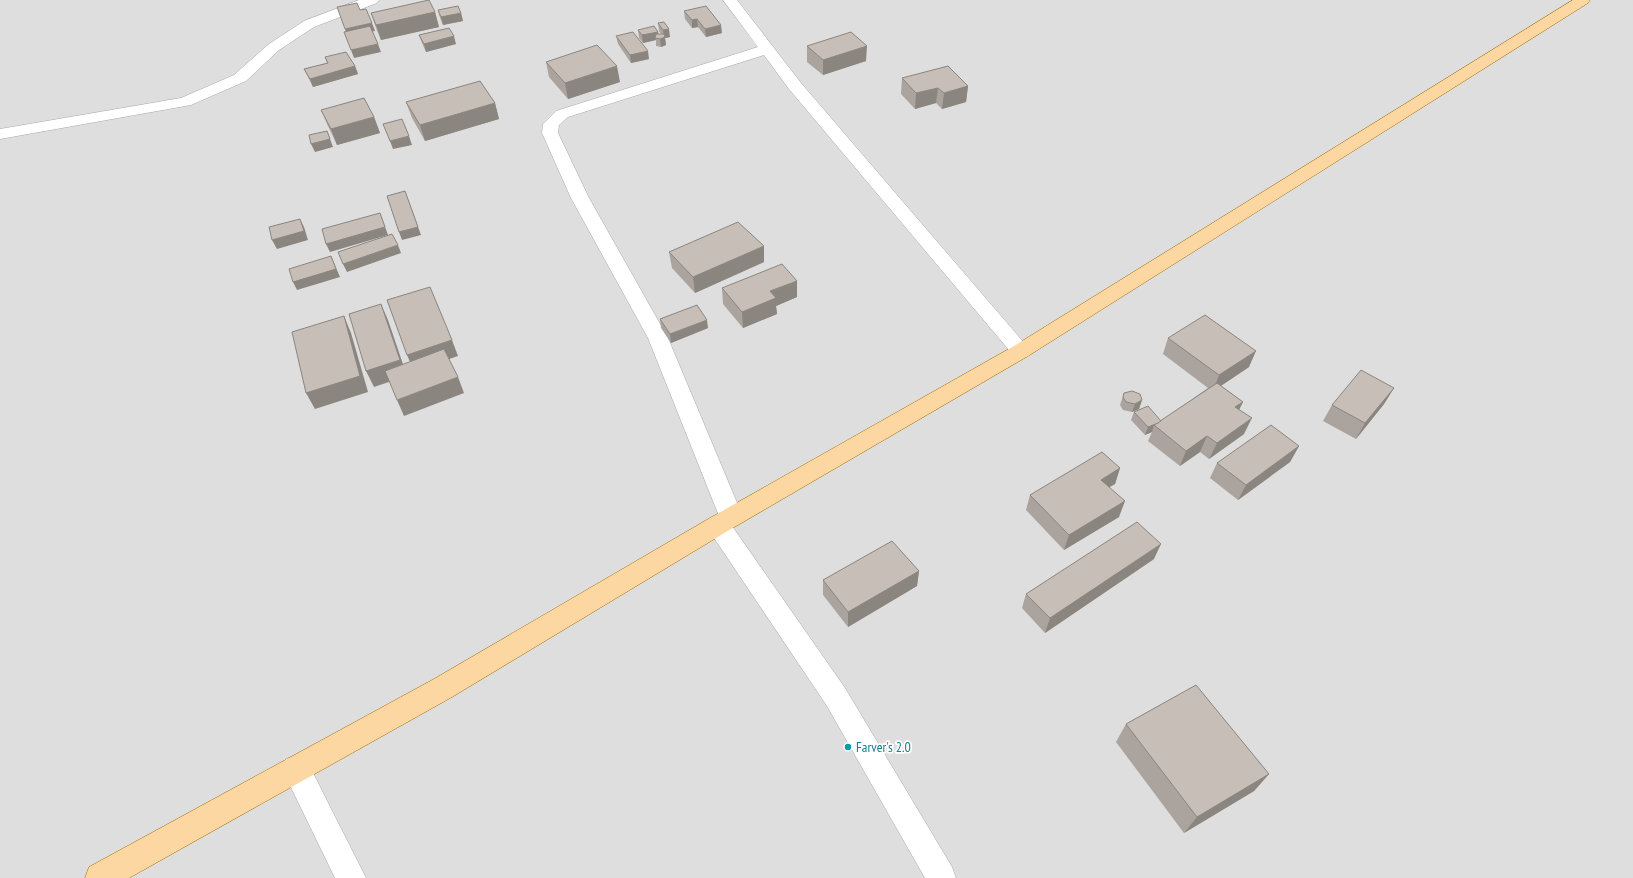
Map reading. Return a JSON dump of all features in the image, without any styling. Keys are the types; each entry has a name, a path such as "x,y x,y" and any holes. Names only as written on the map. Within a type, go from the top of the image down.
{"main road":[{"path":"100,878 443,688 649,568 725,521 1020,352 1584,0"}],"street":[{"path":"0,134 185,102 240,78 274,47 309,24 372,0"},
{"path":"730,0 795,86 1020,352"},
{"path":"768,49 562,114 551,124 550,133 580,198 658,338 725,521 836,697 941,878"},
{"path":"296,769 352,878"}],"shaded area":[{"path":"0,0 1633,0 1633,878 0,878"}],"building":[{"path":"429,0 435,12 376,25 371,13"},
{"path":"357,3 360,10 366,9 372,23 345,29 337,7"},
{"path":"458,6 461,13 441,17 438,10"},
{"path":"706,6 721,25 705,29 697,19 692,20 684,11"},
{"path":"664,22 669,29 663,30 658,23"},
{"path":"370,26 378,44 351,50 344,32"},
{"path":"654,26 658,32 642,35 638,30"},
{"path":"449,28 454,36 424,44 419,35"},
{"path":"633,32 648,51 630,55 616,36"},
{"path":"851,32 867,46 823,60 807,46"},
{"path":"656,34 664,34 665,37 660,39 655,38"},
{"path":"597,45 617,66 565,83 546,62"},
{"path":"346,52 355,66 310,79 304,69 328,63 325,57"},
{"path":"948,66 968,86 944,93 938,88 916,93 902,78"},
{"path":"480,81 495,103 420,125 406,102"},
{"path":"364,98 374,117 331,129 321,110"},
{"path":"402,119 409,136 390,141 383,124"},
{"path":"327,131 330,139 311,144 309,135"},
{"path":"405,191 418,227 399,232 387,196"},
{"path":"380,213 385,227 326,244 322,229"},
{"path":"300,219 304,231 272,240 269,227"},
{"path":"738,222 764,246 693,277 669,252"},
{"path":"392,234 398,245 343,264 338,252"},
{"path":"331,256 336,269 293,282 289,269"},
{"path":"782,264 797,281 770,291 776,298 742,312 722,288"},
{"path":"430,287 452,340 407,355 387,300"},
{"path":"381,304 400,360 366,371 349,314"},
{"path":"697,305 707,320 670,334 660,319"},
{"path":"1205,315 1256,351 1219,375 1168,338"},
{"path":"344,316 360,376 306,393 292,332"},
{"path":"444,349 458,377 397,400 385,371"},
{"path":"1361,370 1394,388 1365,423 1332,405"},
{"path":"1217,383 1243,402 1235,407 1252,418 1217,443 1207,436 1186,451 1154,425"},
{"path":"1132,391 1140,394 1142,400 1135,404 1126,402 1123,397 1124,393"},
{"path":"1148,406 1161,421 1148,427 1134,412"},
{"path":"1271,425 1299,446 1246,485 1217,463"},
{"path":"1102,452 1120,468 1101,480 1125,501 1069,535 1030,495"},
{"path":"1137,522 1161,544 1050,618 1026,594"},
{"path":"892,541 919,571 848,612 823,580"},
{"path":"1196,685 1269,774 1197,817 1126,724"}],"place":[{"name":"Farver's 2.0","path":"848,747"}]}
